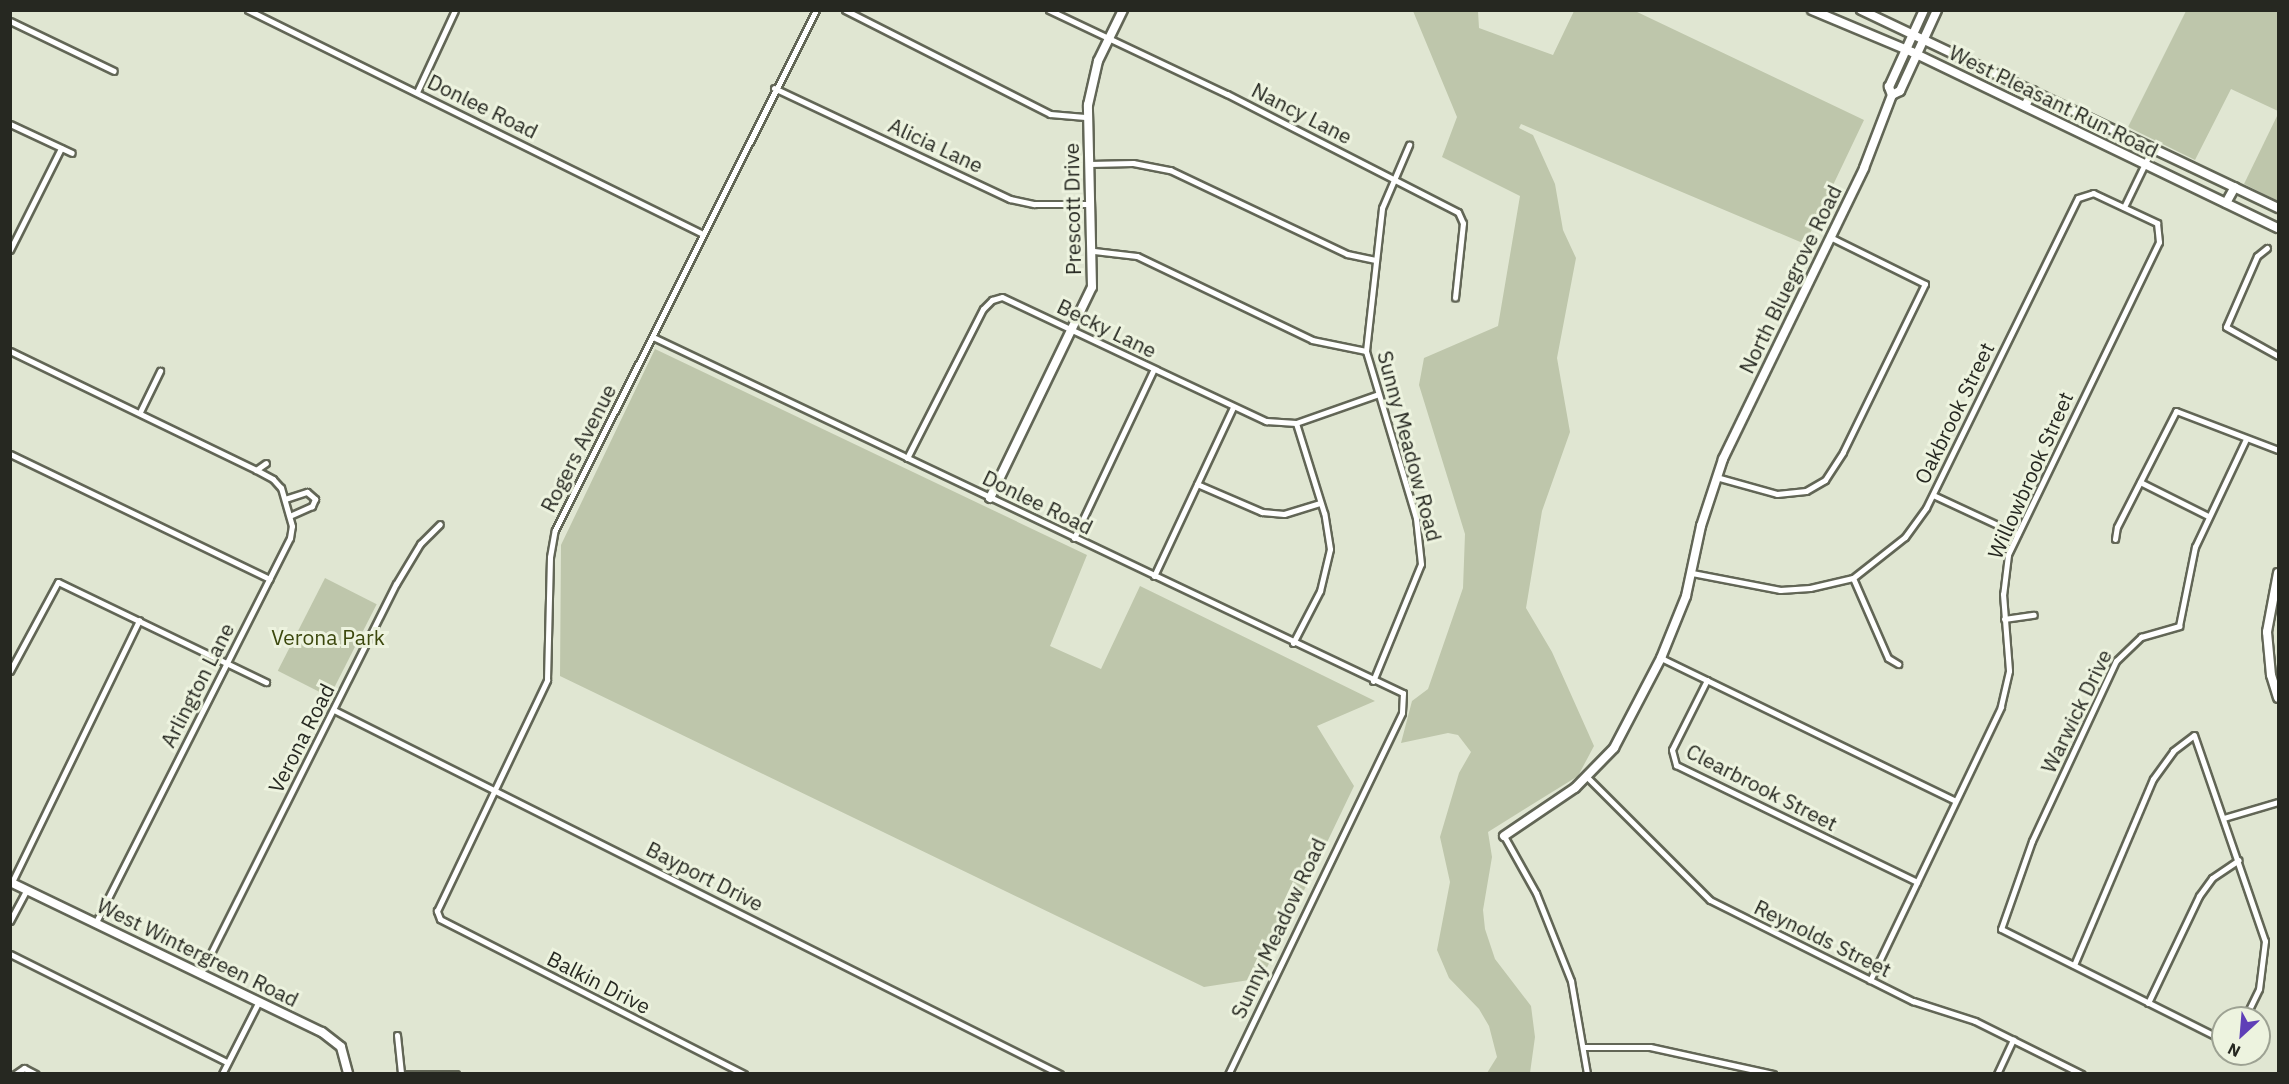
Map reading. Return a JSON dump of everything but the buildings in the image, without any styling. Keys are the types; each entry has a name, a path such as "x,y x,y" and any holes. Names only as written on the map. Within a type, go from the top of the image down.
{"street":[{"name":"Donlee Road","path":"248,10 703,234"},
{"path":"417,92 455,10"},
{"name":"Rogers Avenue","path":"440,919 439,903 547,680 550,557 555,530 653,337 774,88 816,10"},
{"path":"844,10 1050,114 1088,117"},
{"name":"Nancy Lane","path":"1048,10 1394,178 1461,215 1455,298"},
{"name":"Prescott Drive","path":"990,498 1092,287 1094,251 1088,117 1095,72 1123,10"},
{"name":"West Pleasant Run Road","path":"1812,10 1917,54 2278,228"},
{"name":"West Pleasant Run Road","path":"1862,10 2278,208"},
{"name":"North Bluegrove Road","path":"1586,776 1614,748 1661,657 1692,573 1716,477 1864,168 1892,95 1889,87 1924,10"},
{"name":"North Bluegrove Road","path":"1892,95 1900,91 1936,10"},
{"path":"10,21 114,71"},
{"name":"Alicia Lane","path":"774,88 1010,199 1034,204 1091,204"},
{"path":"2025,106 2033,91"},
{"path":"10,124 72,153"},
{"name":"Sunny Meadow Road","path":"1373,681 1417,581 1422,548 1416,518 1376,395 1366,351 1382,208 1409,145"},
{"path":"10,250 61,148"},
{"path":"2124,207 2152,148"},
{"path":"1090,164 1133,163 1170,170 1347,254 1375,260"},
{"path":"2226,203 2235,187"},
{"name":"Oakbrook Street","path":"1692,573 1780,590 1810,588 1853,578 1905,537 1934,495 2074,203 2088,192 2124,207"},
{"name":"Willowbrook Street","path":"1870,980 1956,801 2006,690 2009,662 2004,619 2004,570 2018,534 2158,242 2161,231 2157,223 2124,207"},
{"path":"1716,477 1777,494 1806,491 1825,480 1839,460 1925,284 1830,237"},
{"path":"2267,248 2257,256 2226,322 2228,331 2278,356"},
{"path":"1094,251 1137,256 1312,340 1366,351"},
{"name":"Becky Lane","path":"907,458 987,303 1002,297 1266,421 1296,423 1376,395"},
{"name":"Donlee Road","path":"653,337 1373,681 1403,693 1405,699"},
{"name":"Arlington Lane","path":"10,351 256,470 278,483 290,516 290,538 96,922"},
{"path":"1074,538 1154,369"},
{"path":"140,412 160,371"},
{"path":"1154,576 1233,407"},
{"path":"2115,539 2117,527 2176,411 2278,450"},
{"path":"1293,643 1320,591 1329,563 1329,536 1296,423"},
{"name":"Warwick Drive","path":"2074,965 2001,929 2036,832 2116,661 2141,637 2179,626 2190,564 2208,516 2246,439"},
{"path":"10,454 270,579"},
{"path":"256,470 266,463"},
{"path":"2140,482 2208,516"},
{"path":"1197,484 1262,512 1284,514 1319,503"},
{"path":"285,499 307,492 315,499 312,506 290,516"},
{"path":"1934,495 2018,534"},
{"name":"Verona Road","path":"201,973 396,584 420,544 440,524"},
{"path":"2278,573 2267,632 2271,675 2278,698"},
{"path":"1853,578 1888,658 1898,664"},
{"path":"10,671 50,591 58,582 64,582 266,682"},
{"path":"2004,619 2034,615"},
{"path":"11,882 139,620"},
{"path":"1661,657 1956,801"},
{"name":"Clearbrook Street","path":"1707,680 1672,750 1676,765 1917,882"},
{"name":"Sunny Meadow Road","path":"1228,1074 1402,713 1405,699"},
{"name":"Bayport Drive","path":"334,710 1060,1074"},
{"path":"2211,1034 2074,965 2153,779 2173,751 2194,735 2239,860 2265,941 2259,989 2251,1006"},
{"path":"1586,776 1504,836 1536,893 1571,981 1587,1074"},
{"name":"Reynolds Street","path":"1586,776 1710,900 1870,980 2013,1040 2082,1074"},
{"path":"2224,818 2278,801"},
{"path":"2148,1003 2199,896 2212,878 2239,860"},
{"name":"West Wintergreen Road","path":"11,882 334,1039 341,1047 348,1074"},
{"path":"10,921 27,889"},
{"name":"Balkin Drive","path":"440,919 744,1074"},
{"path":"10,954 227,1062"},
{"path":"222,1074 259,1001"},
{"path":"397,1035 401,1074"},
{"path":"1996,1074 2013,1040"},
{"path":"1584,1047 1650,1047 1773,1074"},
{"path":"15,1074 24,1068 36,1074"},
{"path":"406,1074 456,1074"}],"green space":[{"path":"1413,11 1478,11 1479,28 1553,55 1574,11 1635,11 1864,120 1805,244 1521,124 1519,128 1533,135 1555,184 1563,230 1576,258 1557,358 1570,432 1542,511 1526,608 1552,652 1594,746 1578,776 1488,832 1492,857 1483,910 1485,929 1495,959 1531,1006 1535,1037 1530,1073 1487,1073 1497,1057 1489,1026 1479,1009 1449,978 1437,950 1450,882 1440,837 1459,773 1471,752 1458,735 1448,733 1401,743 1412,701 1428,689 1463,588 1465,534 1419,385 1424,358 1498,326 1520,196 1442,157 1457,117"},
{"path":"2186,11 2278,11 2278,111 2231,89 2195,160 2128,127"},
{"path":"2278,114 2278,201 2244,184"},
{"path":"655,349 1087,555 1050,646 1101,669 1140,586 1375,701 1317,726 1354,786 1262,978 1204,987 560,676 561,545"},
{"name":"Verona Park","path":"325,578 377,604 329,697 278,671"}]}
